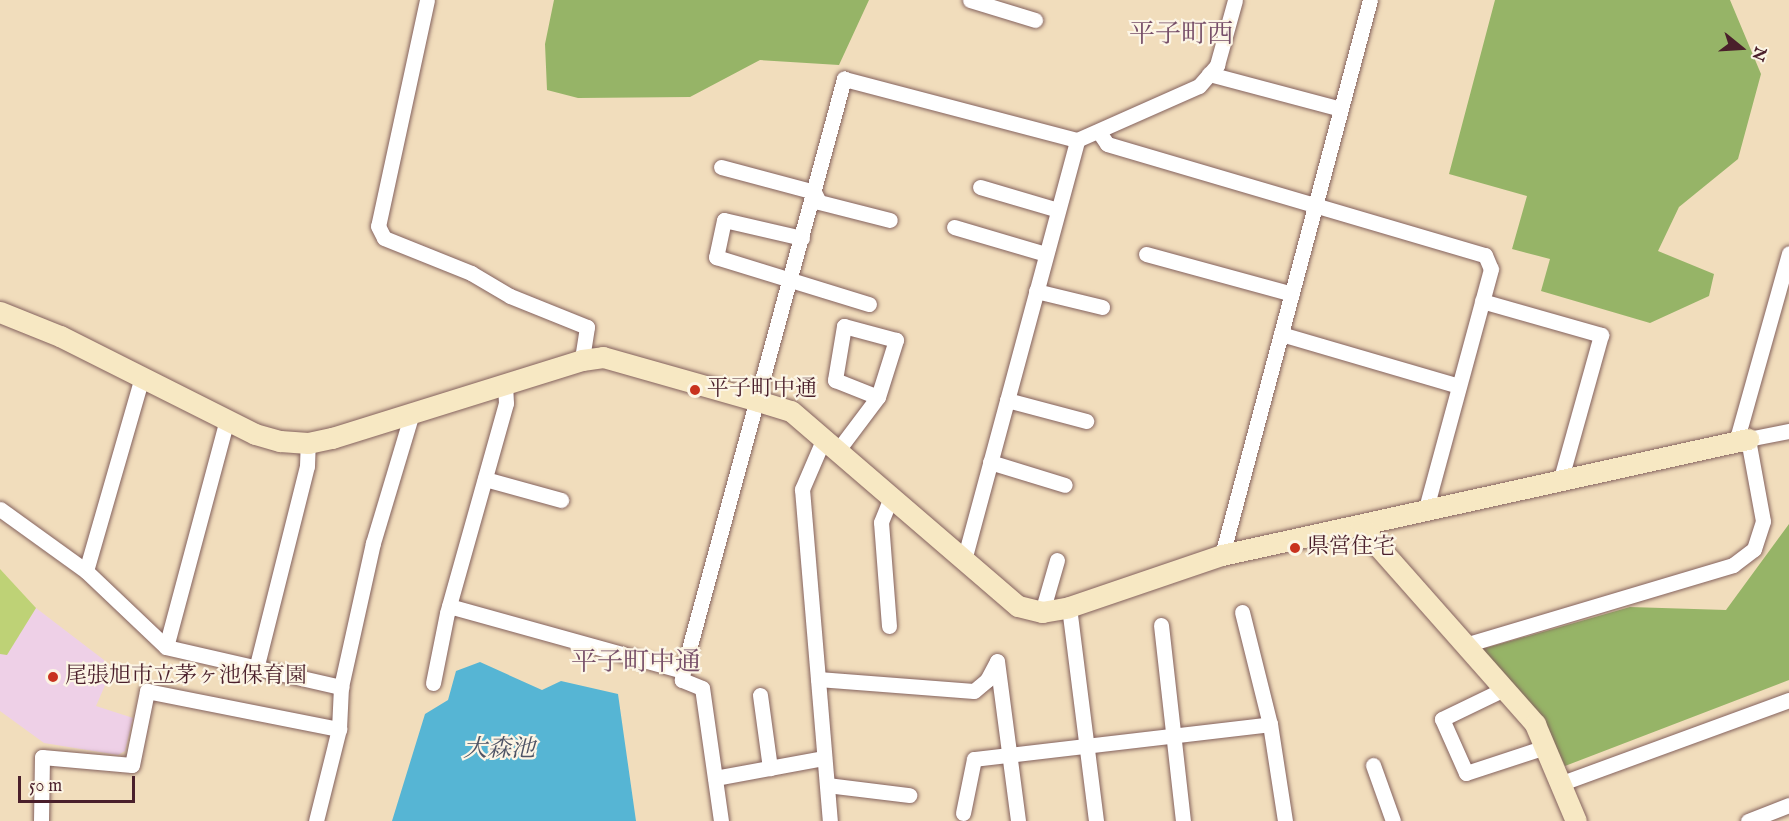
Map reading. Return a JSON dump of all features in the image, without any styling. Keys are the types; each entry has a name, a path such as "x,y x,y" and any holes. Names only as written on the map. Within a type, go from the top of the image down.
{"street":[{"path":"427,0 378,226 384,238 471,273 510,296 587,327 582,360"},
{"path":"970,0 1035,20"},
{"path":"721,821 702,688 682,680 683,671 844,79 1077,140 1198,86 1217,65 1235,0"},
{"path":"1222,555 1316,204 1338,108 1370,0"},
{"path":"1209,74 1338,108"},
{"path":"1099,132 1107,144 1485,255 1491,269 1425,512"},
{"path":"964,560 1077,140"},
{"path":"721,167 814,192 819,202 890,220"},
{"path":"980,187 1058,210"},
{"path":"802,238 724,220 716,257 869,304"},
{"path":"954,227 1046,254"},
{"path":"1464,645 1733,565 1754,549 1763,521 1742,441 1789,253"},
{"path":"1146,254 1292,294"},
{"path":"1036,291 1102,307"},
{"path":"1482,301 1601,335 1560,482"},
{"path":"0,312 60,336 255,434 308,443 582,360 603,357 758,401 791,411 1018,606 1042,612 1069,607 1222,555 1361,527 1789,431"},
{"path":"830,821 802,489 831,444 878,397 896,340 844,326 835,380 878,397"},
{"path":"1281,334 1459,386"},
{"path":"86,571 142,377"},
{"path":"433,683 449,606 506,403 505,384"},
{"path":"1007,400 1086,422"},
{"path":"316,821 339,729 340,687 373,543 412,413"},
{"path":"166,647 227,420"},
{"path":"256,669 307,466 308,443"},
{"path":"990,462 1065,486"},
{"path":"484,479 561,500"},
{"path":"890,626 881,522 891,497"},
{"path":"0,509 86,571 166,647 340,687"},
{"path":"1361,527 1535,724 1562,783 1576,821"},
{"path":"1042,612 1056,560"},
{"path":"449,606 683,671"},
{"path":"1069,607 1096,821"},
{"path":"1242,612 1270,724 1286,821"},
{"path":"1161,625 1183,821"},
{"path":"818,679 974,690 987,680 997,661 1018,821"},
{"path":"1504,689 1442,719 1466,773 1545,747"},
{"path":"41,821 42,757 132,765 147,691 339,729"},
{"path":"760,695 770,768"},
{"path":"1562,783 1789,700"},
{"path":"963,813 974,759 1009,757 1270,724"},
{"path":"715,778 824,758"},
{"path":"1373,765 1393,821"},
{"path":"827,785 909,795"},
{"path":"1748,821 1789,805"}],"shaded area":[{"name":"尾張旭市立茅ヶ池保育園","path":"36,608 104,660 106,683 96,706 133,718 125,751 118,755 44,743 0,711 0,654 7,654"}],"green space":[{"path":"554,0 869,0 839,65 760,60 690,97 578,98 547,90 545,44"},
{"path":"1495,0 1730,0 1761,74 1738,159 1679,207 1658,251 1714,274 1709,296 1650,323 1541,291 1550,259 1512,249 1527,196 1449,174"},
{"path":"1789,524 1789,680 1565,766 1543,719 1479,650 1630,607 1726,610"},
{"path":"0,569 36,608 7,655 0,654"}],"water":[{"name":"大森池","path":"480,662 542,690 561,681 618,694 636,821 392,821 425,714 448,700 456,671"}],"place":[{"name":"平子町中通","path":"695,390"},
{"name":"県営住宅","path":"1295,548"},
{"name":"尾張旭市立茅ヶ池保育園","path":"53,677"}],"district":[{"name":"平子町西","path":"1181,35"},
{"name":"平子町中通","path":"636,663"}]}
